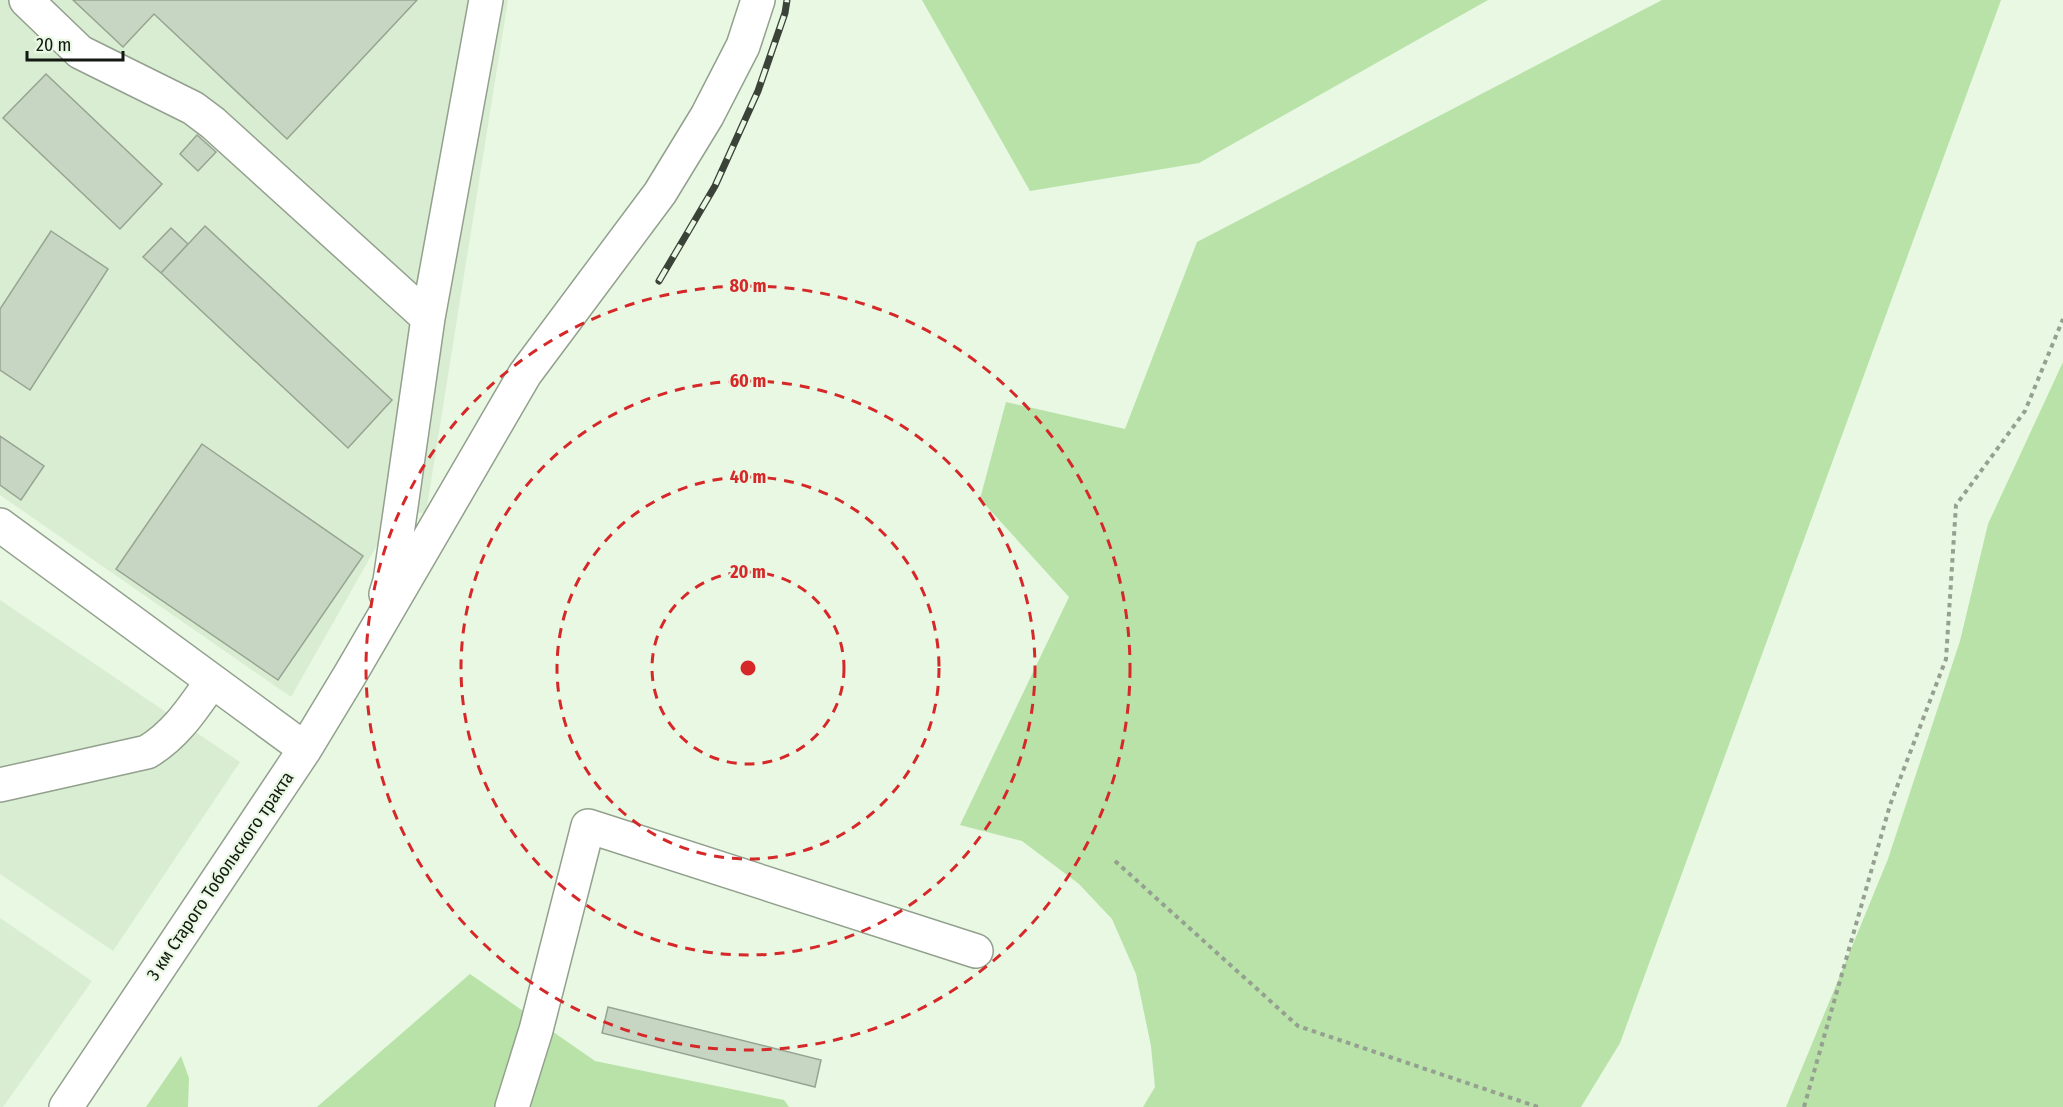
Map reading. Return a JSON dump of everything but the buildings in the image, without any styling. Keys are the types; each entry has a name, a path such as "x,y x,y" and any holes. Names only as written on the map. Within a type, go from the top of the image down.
{"street":[{"path":"26,0 80,52 193,108 213,123 428,318"},
{"path":"369,641 390,581 428,318 486,0"},
{"path":"369,641 525,374 660,193 707,116 743,46 758,0"},
{"path":"0,525 305,749"},
{"name":"3 км Старого Тобольского тракта","path":"66,1107 305,749 369,641"},
{"path":"0,785 147,752 163,743 182,723 212,681"},
{"path":"512,1107 536,1030 588,826 976,951"}],"path":[{"path":"1804,1107 1890,805 1946,659 1956,505 2025,411 2063,319"},
{"path":"1115,861 1298,1026 1538,1107"}],"shaded area":[{"path":"0,0 508,0 426,513 400,513 384,533 291,697 0,495"},
{"path":"0,600 240,762 113,951 0,874"},
{"path":"0,918 92,981 3,1107 0,1107"}],"green space":[{"path":"922,0 1488,0 1199,163 1030,191"},
{"path":"1662,0 2001,0 1620,1043 1581,1107 1143,1107 1155,1087 1151,1046 1136,974 1112,919 1079,884 1022,841 960,825 1069,597 980,499 1006,402 1125,429 1197,242"},
{"path":"2063,362 2063,1107 1786,1107 1888,859 1960,641 1988,524"},
{"path":"470,974 595,1061 784,1100 789,1107 317,1107"},
{"path":"181,1056 189,1078 188,1107 146,1107"}],"railway":[{"path":"659,281 715,186 758,91 785,13 787,0"}]}
